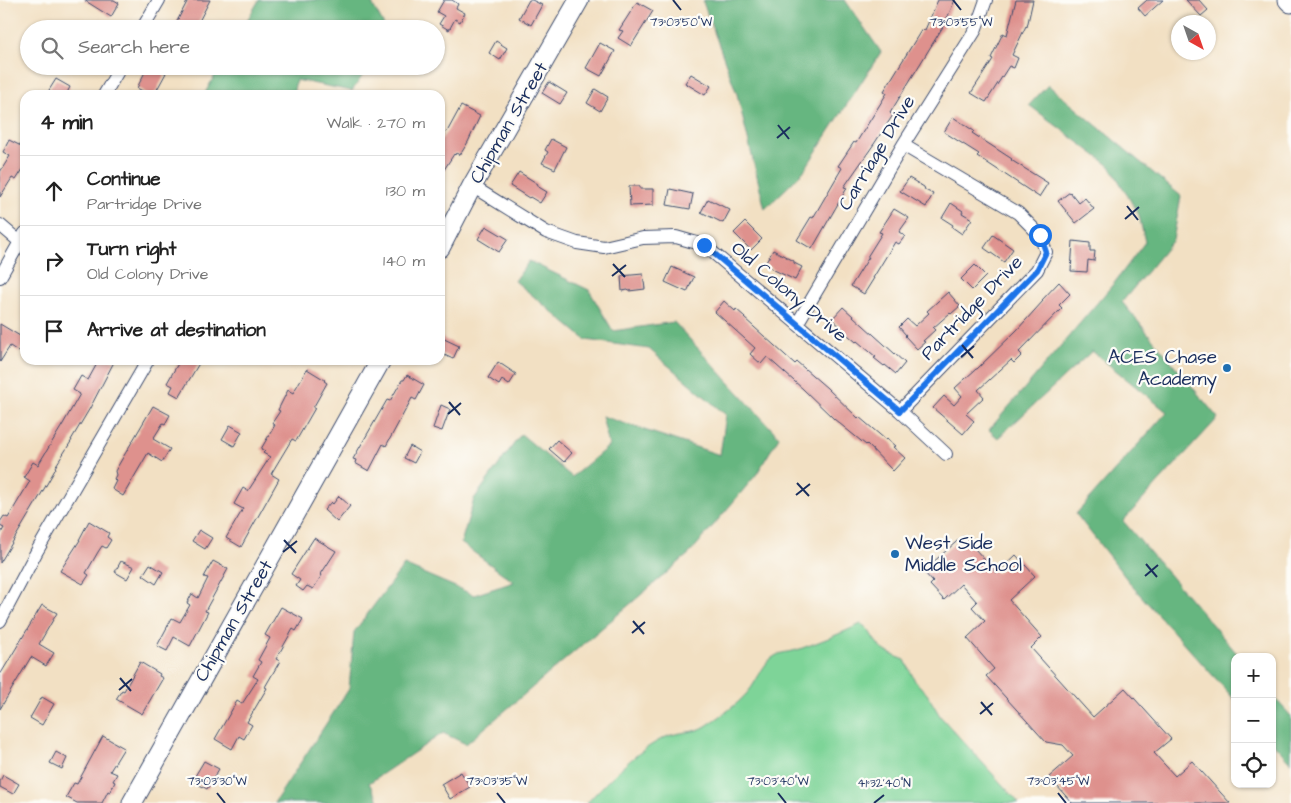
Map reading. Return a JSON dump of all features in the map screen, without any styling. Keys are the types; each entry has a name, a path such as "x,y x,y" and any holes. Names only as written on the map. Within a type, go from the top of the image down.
{"street":[{"path":"147,20 159,0"},
{"name":"Chipman Street","path":"445,238 472,186 580,0"},
{"name":"Carriage Drive","path":"797,324 974,31 986,0"},
{"path":"1288,0 1291,4"},
{"path":"107,90 116,75"},
{"name":"Partridge Drive","path":"900,411 1037,270 1046,252 1040,235 1018,214 903,146"},
{"name":"Old Colony Drive","path":"472,186 546,232 577,243 604,247 643,238 676,237 704,245 900,411 946,454"},
{"path":"0,225 20,237"},
{"path":"0,277 20,242"},
{"path":"0,621 37,551 145,365"},
{"name":"Chipman Street","path":"132,803 378,365"}],"green space":[{"path":"259,0 370,0 381,20 247,20"},
{"path":"704,0 845,0 881,52 803,172 765,209 737,94 703,2"},
{"path":"215,75 363,75 353,90 296,80 294,90 207,90"},
{"path":"1048,85 1181,196 1173,240 1122,302 1218,418 1123,521 1237,653 1231,653 1231,696 1133,587 1076,514 1167,412 1092,351 998,438 989,430 1115,282 1145,242 1139,215 1110,166 1029,105"},
{"path":"529,261 589,290 613,331 674,322 779,437 756,475 690,553 466,744 443,733 369,783 380,803 274,803 349,689 354,632 404,565 474,595 514,582 461,543 474,499 521,434 572,477 609,446 602,416 720,455 726,415 649,349 586,340 515,281"},
{"path":"861,624 868,630 882,649 905,660 915,681 927,694 940,716 1019,803 587,803 614,775 644,750 671,735 701,729 728,710 748,692 767,663 775,656 797,650"},
{"path":"1276,699 1291,716 1291,763 1276,746"}],"building":[{"path":"84,0 114,0 119,3 111,17"},
{"path":"188,0 210,0 200,20 178,20"},
{"path":"444,0 452,0 458,4 456,8 465,13 460,22 455,19 449,30 445,28 445,20 442,20 444,16 437,12"},
{"path":"529,0 542,5 531,25 519,18"},
{"path":"938,0 955,0 944,25 890,113 893,115 844,187 847,188 812,249 797,240 811,217 813,218 842,168 838,166 854,142 856,143 887,93 884,91 922,29 925,30"},
{"path":"1016,0 1033,0 1027,27 1012,55 1018,58 1014,68 1009,66 986,102 971,93 993,59 991,58 1003,33 1007,35"},
{"path":"1147,0 1163,0 1145,16 1138,8"},
{"path":"1186,0 1199,0 1208,10 1200,15"},
{"path":"637,2 653,11 631,46 618,38 623,31 619,30"},
{"path":"496,41 507,48 500,60 489,53"},
{"path":"600,43 615,51 601,76 586,68"},
{"path":"691,74 711,86 705,95 685,83"},
{"path":"144,75 165,75 157,90 141,90 137,88"},
{"path":"56,79 70,87 68,90 49,90"},
{"path":"549,82 567,93 560,104 542,93"},
{"path":"595,89 608,97 600,111 587,103"},
{"path":"461,106 480,116 460,155 454,154 445,168 445,134"},
{"path":"953,117 974,131 972,133 1048,183 1039,197 977,156 979,154 944,132"},
{"path":"551,139 566,147 555,169 542,163 548,152 545,150"},
{"path":"9,140 20,146 20,174 16,180 12,178 0,197 0,172 10,156 3,152"},
{"path":"519,172 547,192 540,203 510,186"},
{"path":"909,178 933,194 926,207 900,191"},
{"path":"629,186 640,186 640,189 653,189 653,205 630,206"},
{"path":"670,189 693,194 690,209 667,205"},
{"path":"1070,192 1079,203 1085,198 1094,209 1076,223 1058,201"},
{"path":"708,199 730,210 723,223 701,212"},
{"path":"951,203 972,219 962,234 942,218"},
{"path":"894,209 909,218 899,232 905,236 899,244 895,242 864,294 851,286 882,233 879,232"},
{"path":"745,222 762,239 751,250 734,233"},
{"path":"486,226 508,239 499,252 478,239"},
{"path":"993,235 1013,249 1004,262 984,248"},
{"path":"1073,241 1090,243 1090,251 1095,251 1094,261 1088,260 1087,272 1071,271"},
{"path":"773,250 802,267 795,280 765,264"},
{"path":"975,265 986,276 972,290 961,279"},
{"path":"672,267 694,277 687,292 665,282"},
{"path":"643,274 645,289 622,291 621,276"},
{"path":"1059,282 1070,294 1059,305 1062,308 1019,352 1022,355 1014,363 1011,360 978,390 984,397 966,414 974,421 963,434 933,408 944,396 954,405 962,396 955,388 1017,330"},
{"path":"948,292 960,306 933,328 935,330 917,349 899,327 907,319 915,326 929,313 927,311"},
{"path":"724,301 735,311 736,309 795,364 797,362 827,388 858,418 895,446 893,447 905,458 893,471 867,444 834,419 767,357 761,364 750,354 755,348 715,312"},
{"path":"843,307 905,363 896,374 874,358 876,357 856,342 832,319"},
{"path":"0,324 20,336 20,350 19,352 10,346 0,362"},
{"path":"445,339 459,346 453,359 445,355"},
{"path":"498,362 516,374 509,385 502,380 499,385 488,378"},
{"path":"96,365 112,365 72,440 0,563 0,535 4,528 0,526 0,522 4,516 8,518 30,481 24,477 33,462 38,465 80,394 73,390 81,376 88,380"},
{"path":"177,365 198,365 179,397 170,392 173,386 167,383"},
{"path":"307,369 327,383 296,441 292,439 271,474 279,479 241,547 226,538 243,509 234,504 243,488 248,491 270,457 263,453 265,451 261,449 275,425 272,423 280,411 278,410 288,390 293,393"},
{"path":"407,375 424,385 416,400 412,398 386,446 383,444 369,471 355,463 356,460 353,459 387,400 390,401"},
{"path":"441,405 450,409 442,431 433,428"},
{"path":"153,406 170,415 153,439 170,449 162,462 148,453 123,496 112,489 116,481 114,479 115,471"},
{"path":"230,425 242,432 234,446 222,439"},
{"path":"557,440 572,453 564,462 549,449"},
{"path":"410,446 420,452 414,463 404,458"},
{"path":"339,496 350,506 337,522 324,510 331,502 333,504"},
{"path":"89,521 109,533 107,537 111,540 106,548 102,546 98,552 86,573 89,575 83,584 60,571 80,540"},
{"path":"199,530 212,538 205,549 192,541"},
{"path":"963,536 997,573 1016,555 1035,576 1009,600 1042,637 1031,648 1093,717 1125,688 1171,739 1154,753 1175,776 1192,761 1230,803 1072,803 1049,777 1073,756 1063,745 1046,742 986,676 994,669 967,638 985,621 972,607 977,602 961,584 944,600 930,585 933,582 923,571"},
{"path":"314,538 336,551 313,589 307,586 303,591 296,586 300,580 291,574"},
{"path":"121,561 134,567 127,579 115,572"},
{"path":"213,561 228,569 205,611 208,612 190,646 174,637 167,651 157,646 172,618 180,622 190,605 187,603 192,594 198,598 208,578 204,577"},
{"path":"150,564 163,572 156,584 143,575"},
{"path":"42,605 57,613 39,644 54,653 46,666 31,657 0,709 0,675"},
{"path":"281,607 303,619 296,631 293,629 276,659 280,661 247,722 252,725 244,739 239,736 232,749 215,739 237,701 242,704 258,679 253,676 261,662 258,660 270,638 265,635"},
{"path":"140,662 160,674 159,676 163,678 142,714 116,699 122,690 124,691"},
{"path":"42,697 54,704 42,725 30,718"},
{"path":"103,736 124,748 110,771 117,774 113,781 115,782 102,803 77,803 66,797 74,783 77,784"},
{"path":"56,752 67,758 62,769 50,763"},
{"path":"204,761 219,769 207,789 192,781"},
{"path":"461,772 470,787 450,799 441,784"},
{"path":"3,775 19,784 13,794 0,787"}],"place":[{"name":"ACES Chase Academy","path":"1227,368"},
{"name":"West Side Middle School","path":"895,554"}],"route":[{"path":"704,245 900,411 1037,270 1046,252 1040,235"}]}
